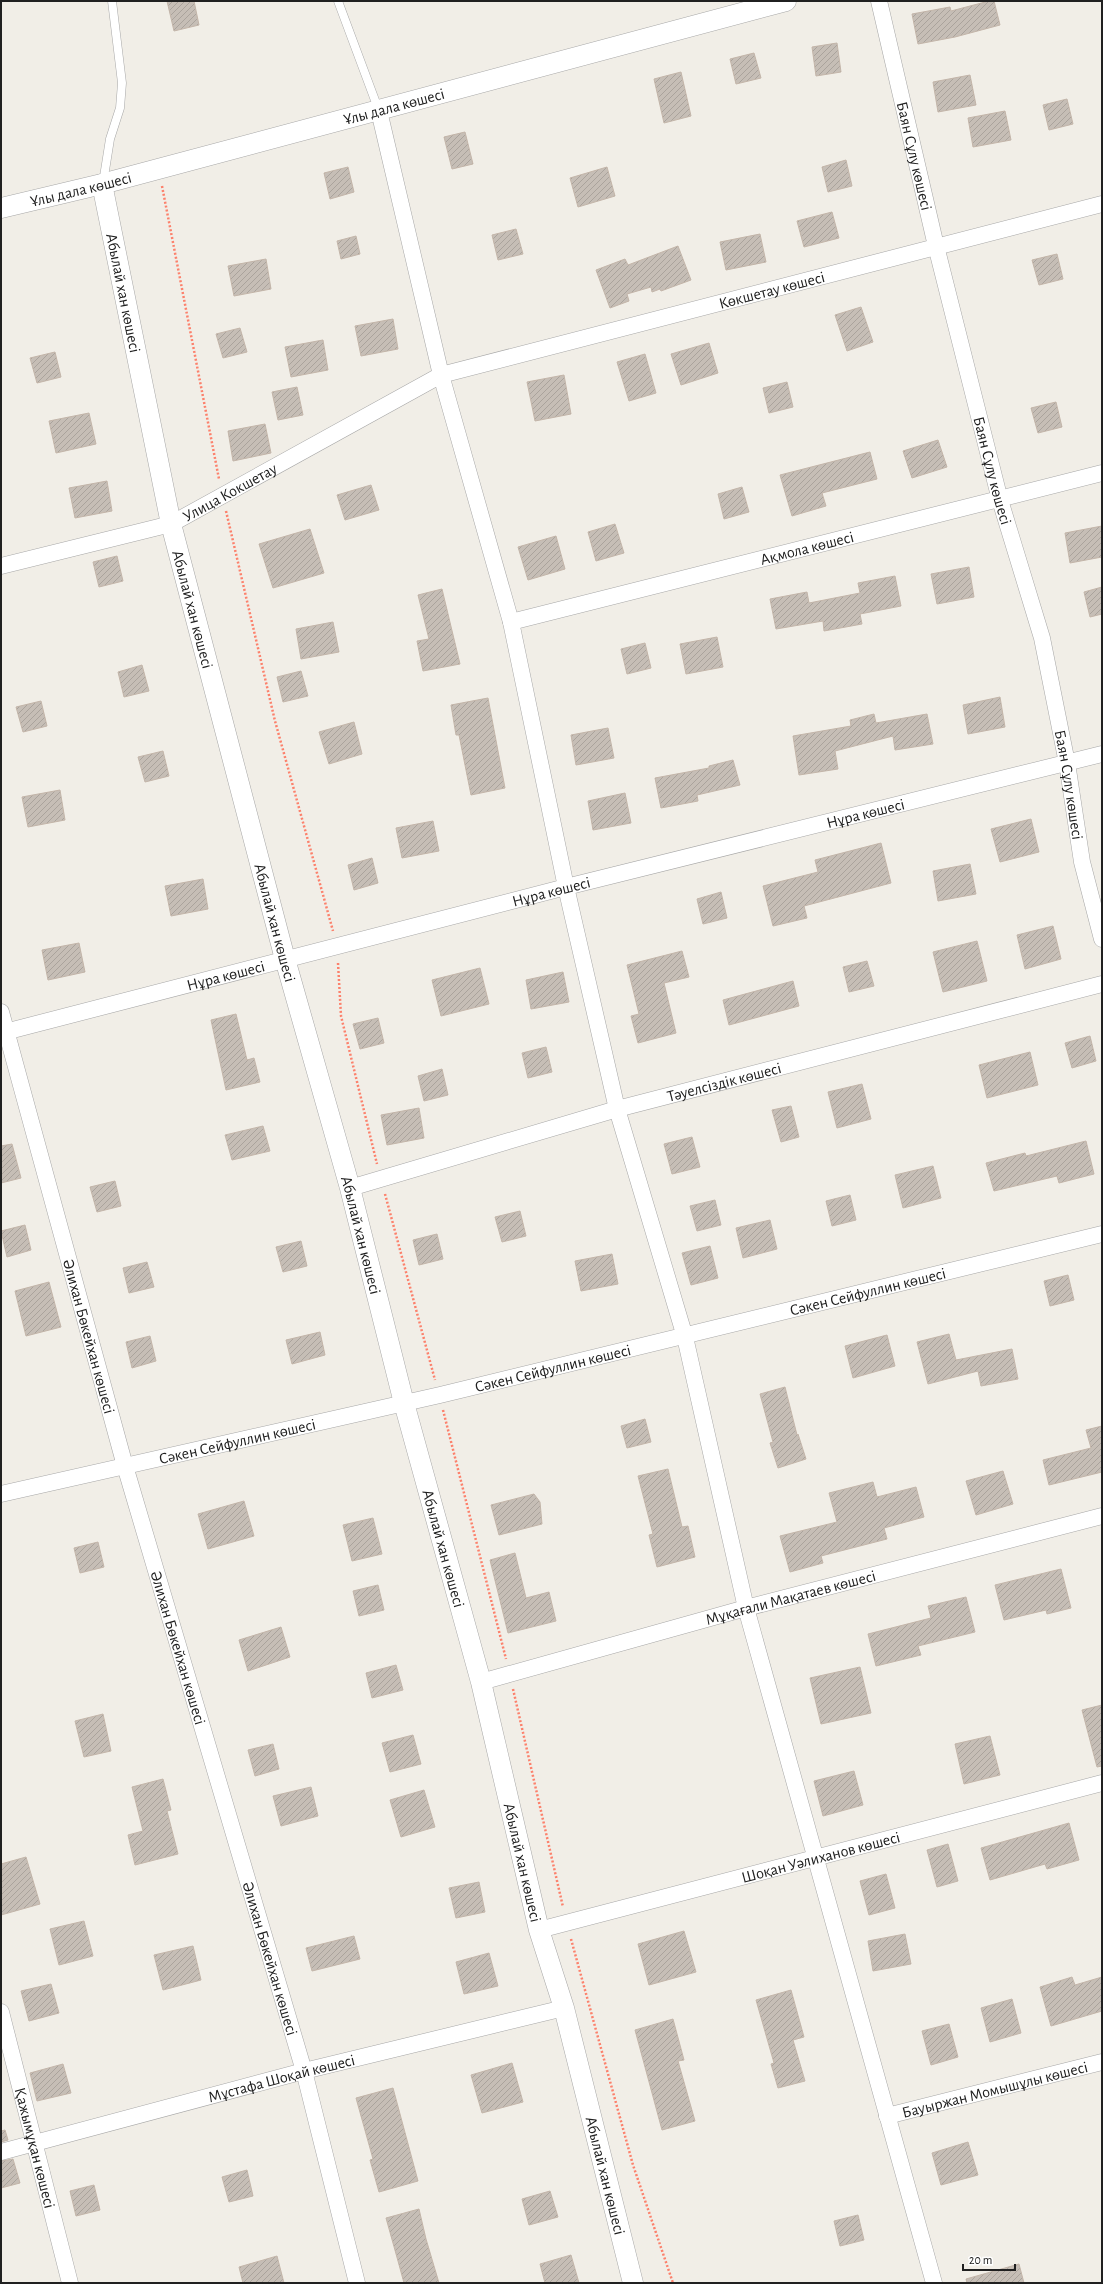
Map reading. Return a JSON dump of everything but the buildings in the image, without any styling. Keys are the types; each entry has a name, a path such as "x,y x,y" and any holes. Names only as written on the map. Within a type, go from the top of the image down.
{"street":[{"name":"Ұлы дала көшесі","path":"1,208 102,184 379,111 786,1"},
{"name":"Баян Сұлу көшесі","path":"879,1 936,246 1000,500 1042,638 1067,763 1082,862 1102,939"},
{"path":"379,111 441,375 511,622 566,887 617,1109 685,1337 746,1608 934,2283"},
{"name":"Абылай хан көшесі","path":"102,184 171,524 285,959 350,1188 404,1403 481,1682 539,1930 564,2008 633,2283"},
{"name":"Көкшетау көшесі","path":"441,375 1102,204"},
{"name":"Улица Кокшетау","path":"1,566 171,524 441,375"},
{"name":"Ақмола көшесі","path":"511,622 1000,500 1102,473"},
{"name":"Нұра көшесі","path":"4,1033 566,887 1102,754"},
{"name":"Тәуелсіздік көшесі","path":"350,1188 617,1109 1102,984"},
{"name":"Әлихан Бөкейхан көшесі","path":"1,1012 4,1033 125,1466 304,2071 357,2283"},
{"name":"Сәкен Сейфуллин көшесі","path":"1,1494 440,1395 685,1337 1102,1234"},
{"name":"Мұқағали Мақатаев көшесі","path":"481,1682 746,1608 1102,1516"},
{"name":"Шоқан Уәлиханов көшесі","path":"539,1930 1102,1783"},
{"name":"Мұстафа Шоқай көшесі","path":"1,2152 304,2071 564,2008"},
{"name":"Қажымұқан көшесі","path":"1,2012 70,2283"},
{"name":"Бауыржан Момышұлы көшесі","path":"887,2116 1102,2062"}],"lane":[{"path":"102,184 110,139 120,108 122,83 112,1"},
{"path":"338,1 379,111"}],"path":[{"path":"159,169 222,496 275,721 337,946 341,1016 381,1178 440,1395 510,1674 567,1923 633,2165 673,2283"}]}
